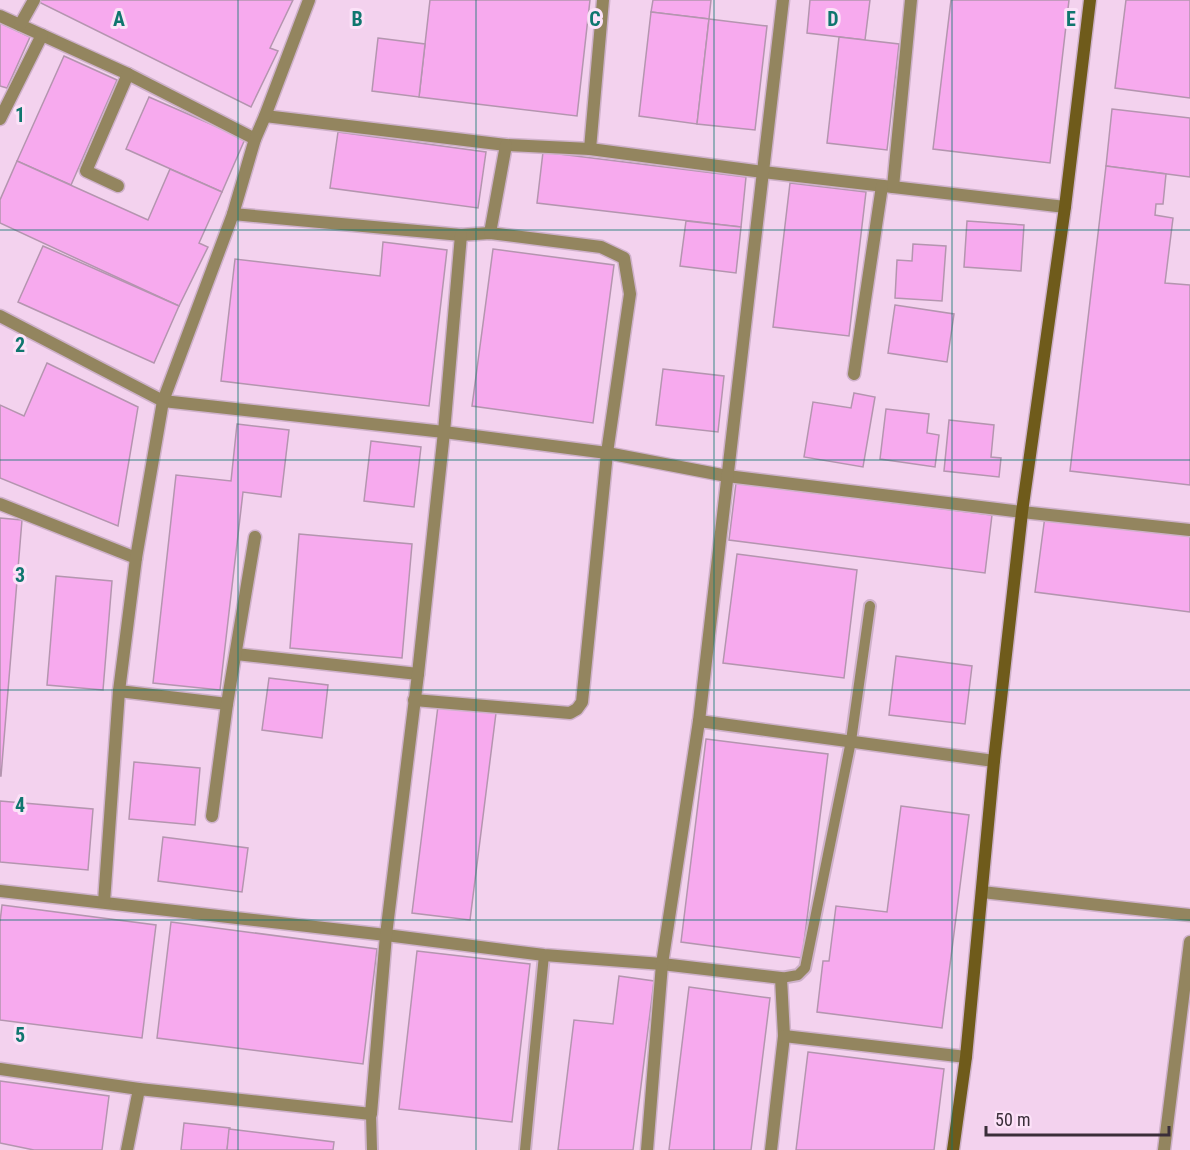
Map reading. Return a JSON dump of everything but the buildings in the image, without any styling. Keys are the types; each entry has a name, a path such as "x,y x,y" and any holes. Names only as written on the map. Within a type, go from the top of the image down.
{"street":[{"path":"20,25 34,0"},
{"path":"104,902 119,692 136,558 163,401 233,214 255,139 309,0"},
{"path":"590,149 603,0"},
{"path":"647,1150 662,964 699,721 783,0"},
{"path":"854,374 888,187 911,0"},
{"path":"953,1150 966,1058 994,761 1022,512 1065,207 1089,0"},
{"path":"0,16 128,74 255,139"},
{"path":"0,119 42,35"},
{"path":"118,186 86,171 128,74"},
{"path":"265,116 506,145 590,149 763,172 1065,207"},
{"path":"490,233 506,145"},
{"path":"233,214 461,235 490,233 602,247 624,258 630,294 607,453 582,702 570,713 414,700"},
{"path":"0,1068 139,1089 371,1114 386,935 418,674 444,432 461,235"},
{"path":"0,315 163,401 444,432 607,453 727,476 1190,530"},
{"path":"0,504 136,558"},
{"path":"212,816 255,537"},
{"path":"236,654 418,674"},
{"path":"119,692 228,704"},
{"path":"699,721 994,761"},
{"path":"0,891 544,955 662,964 781,978 784,1036 771,1150"},
{"path":"982,892 1190,915"},
{"path":"1164,1150 1190,942"},
{"path":"784,1036 966,1058"},
{"path":"127,1150 139,1089"}],"lane":[{"path":"781,978 798,975 805,968 850,741 870,606"},
{"path":"525,1150 544,955"},
{"path":"371,1114 372,1150"}]}
